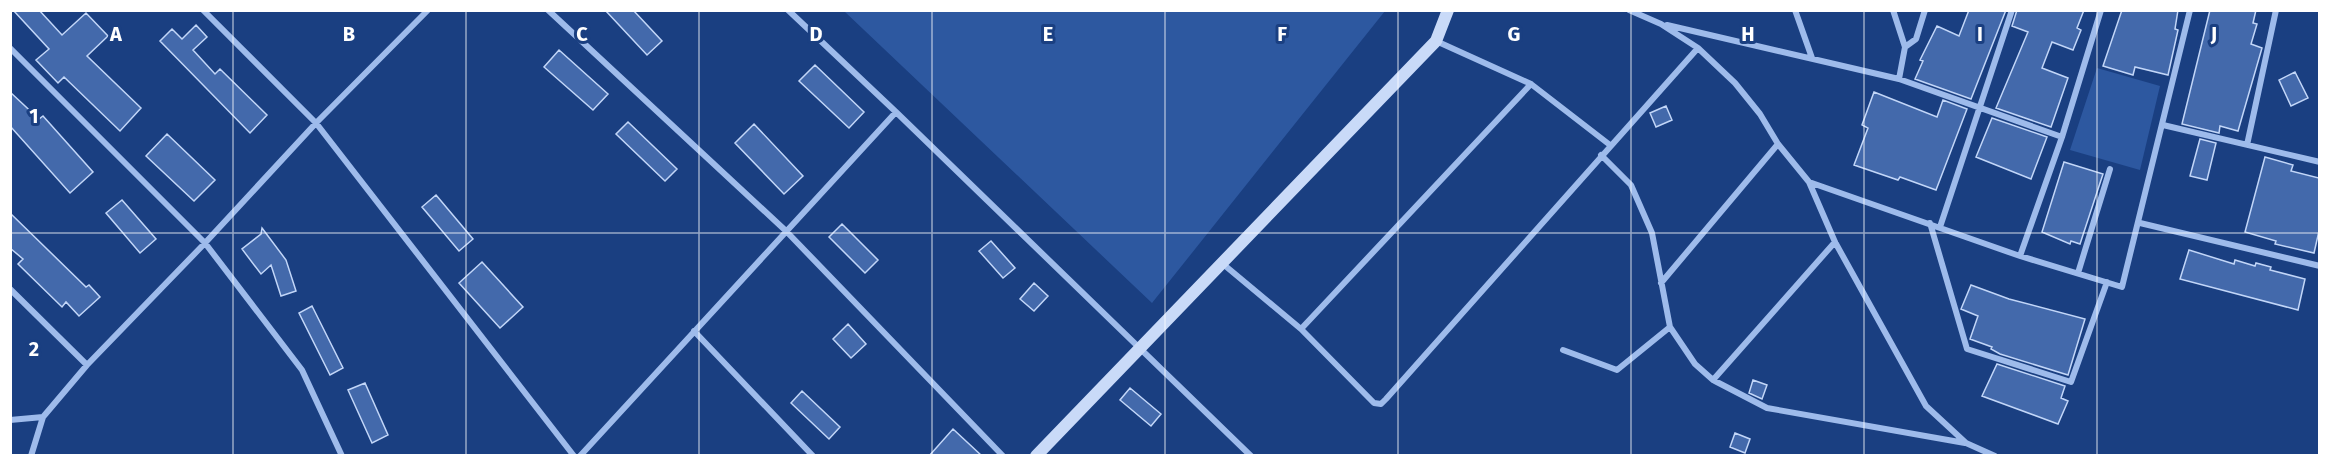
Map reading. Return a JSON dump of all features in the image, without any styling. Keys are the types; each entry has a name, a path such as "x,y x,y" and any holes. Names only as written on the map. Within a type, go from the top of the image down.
{"street":[{"path":"203,10 316,123 574,456"},
{"path":"31,456 43,417 87,365 205,243 316,123 429,10"},
{"path":"548,10 786,231 1003,456"},
{"path":"788,10 1251,456"},
{"path":"1036,456 1139,346 1155,334 1436,41 1448,10"},
{"path":"1629,10 1661,24 1698,48 1735,83 1760,114 1778,144 1809,182 1835,242 1926,406 1966,443"},
{"path":"1796,10 1812,58"},
{"path":"1893,10 1905,47 1899,79"},
{"path":"1905,47 1916,39 1925,10"},
{"path":"1940,227 2012,10"},
{"path":"2020,256 2062,136 2101,10"},
{"path":"1809,182 2020,256 2122,287 2190,10"},
{"path":"2247,145 2276,10"},
{"path":"1661,24 1899,79 2062,136"},
{"path":"1436,41 1531,84 1610,145"},
{"path":"10,48 205,243 303,370 342,456"},
{"path":"1223,264 1301,329 1374,403 1381,404 1698,48"},
{"path":"1301,329 1531,84"},
{"path":"580,456 896,112"},
{"path":"2163,125 2319,162"},
{"path":"1661,283 1778,144"},
{"path":"1601,155 1631,185 1652,232 1670,327 1695,364 1713,380 1767,408 1966,443 1995,456"},
{"path":"2078,273 2110,169"},
{"path":"1930,223 1967,349 2071,382 2107,282"},
{"path":"2139,223 2319,266"},
{"path":"1713,380 1835,242"},
{"path":"10,289 87,365"},
{"path":"1563,350 1617,370 1670,327"},
{"path":"694,331 813,456"},
{"path":"10,420 43,417"}],"shaded area":[{"path":"844,11 1385,11 1152,303"},
{"path":"2097,68 2160,86 2140,170 2070,150"}],"building":[{"path":"13,10 39,10 62,35 86,13 108,36 87,56 141,108 120,131 64,77 58,83 36,60 49,49"},
{"path":"605,10 633,10 662,41 647,55"},
{"path":"1969,10 2006,10 1971,99 1915,79 1923,61 1920,60 1937,26 1959,36"},
{"path":"2017,10 2084,10 2077,28 2081,30 2073,50 2052,42 2042,68 2068,78 2051,127 1996,108 2028,32 2012,26"},
{"path":"2122,10 2178,10 2175,29 2178,30 2168,75 2135,67 2133,75 2103,66"},
{"path":"2210,10 2256,10 2253,23 2257,24 2251,44 2262,48 2238,131 2220,126 2219,133 2182,124"},
{"path":"196,25 207,37 193,50 215,74 220,69 267,115 250,133 160,41 172,29 182,39"},
{"path":"559,50 608,94 593,110 544,67"},
{"path":"815,65 864,112 849,128 799,81"},
{"path":"2295,72 2308,98 2291,106 2279,80"},
{"path":"10,92 39,119 43,116 93,172 70,193 10,126"},
{"path":"1874,92 1937,117 1943,100 1967,109 1936,190 1900,177 1898,180 1854,165 1868,128 1862,125"},
{"path":"1666,106 1672,120 1656,127 1650,113"},
{"path":"1992,118 2047,137 2031,179 1976,157"},
{"path":"628,122 677,169 665,181 616,134"},
{"path":"754,124 803,176 784,194 735,143"},
{"path":"167,134 215,180 194,201 146,156"},
{"path":"2200,139 2216,143 2207,180 2190,176"},
{"path":"2265,157 2293,165 2291,171 2319,178 2319,231 2314,253 2275,244 2276,241 2245,232"},
{"path":"2064,162 2103,174 2080,244 2071,241 2070,244 2042,232"},
{"path":"436,195 473,239 459,251 422,207"},
{"path":"122,200 156,239 140,253 106,213"},
{"path":"10,213 86,287 89,285 100,297 79,316 66,302 62,307 18,264 23,259 10,248"},
{"path":"842,224 878,260 865,273 829,237"},
{"path":"262,228 286,260 296,291 281,296 271,265 261,274 242,249 261,234"},
{"path":"991,241 1015,268 1003,278 979,251"},
{"path":"2189,250 2234,264 2235,260 2255,266 2256,263 2271,267 2270,270 2305,279 2298,310 2180,279"},
{"path":"482,262 523,307 500,328 459,283"},
{"path":"1034,283 1048,296 1034,311 1020,299"},
{"path":"1971,285 2009,299 2085,319 2068,375 2000,354 1991,349 1992,347 1970,339 1978,316 1961,309"},
{"path":"312,306 343,368 330,375 299,313"},
{"path":"848,324 866,344 851,358 833,339"},
{"path":"1997,364 2065,386 2061,398 2068,401 2058,424 1982,396"},
{"path":"1753,380 1767,385 1762,399 1749,393"},
{"path":"365,383 388,435 372,443 348,390"},
{"path":"1130,388 1161,414 1151,426 1120,400"},
{"path":"802,391 840,427 829,439 791,403"},
{"path":"953,429 982,456 929,456"},
{"path":"1735,433 1750,439 1745,453 1730,447"}]}
